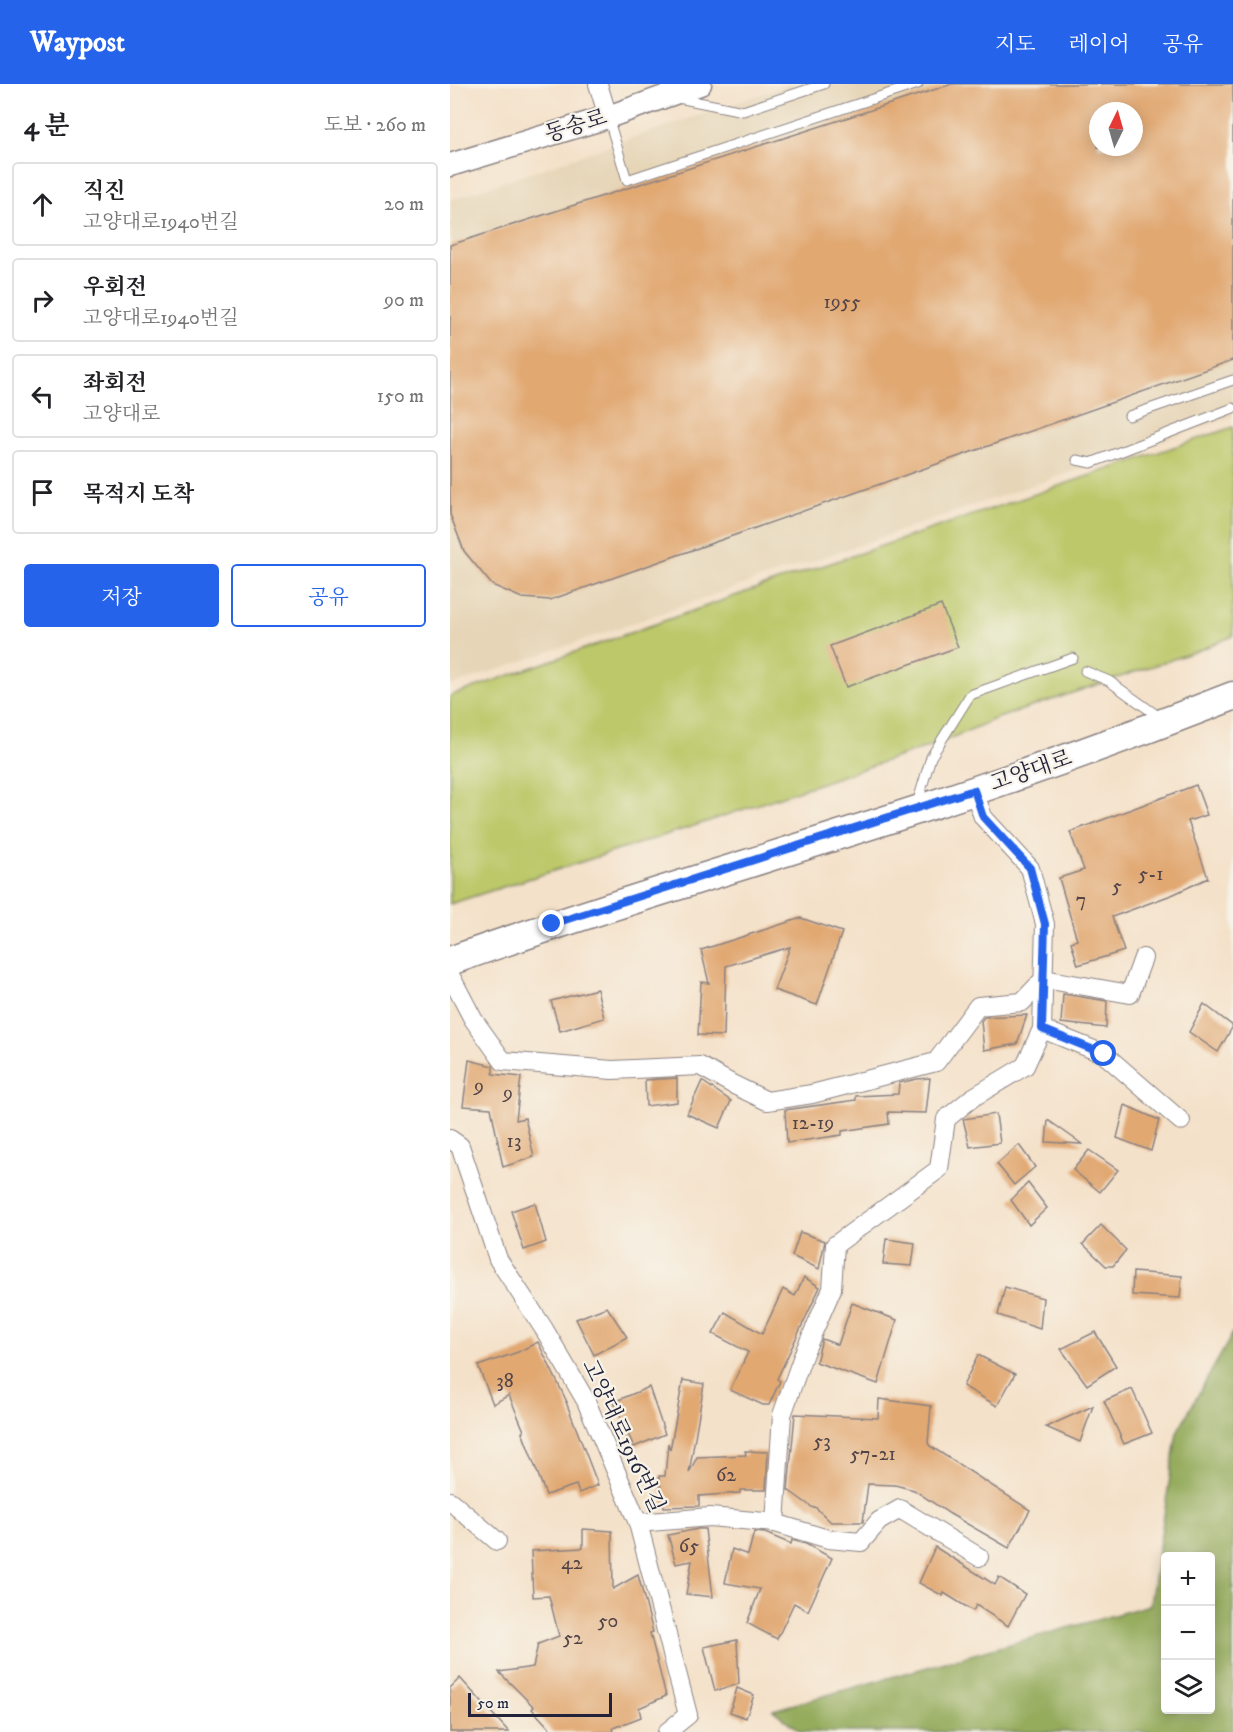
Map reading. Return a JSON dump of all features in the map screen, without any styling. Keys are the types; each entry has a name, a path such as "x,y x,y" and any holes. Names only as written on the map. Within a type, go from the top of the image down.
{"main road":[{"name":"고양대로","path":"450,961 552,924 915,810 1167,722 1233,696"}],"street":[{"path":"598,84 608,117"},
{"name":"동송로","path":"450,165 608,117 700,84"},
{"path":"775,1523 782,1415 804,1353 832,1289 835,1245 939,1169 946,1119 972,1098 1025,1066 1042,1029 1045,924 1030,868 983,817 974,790"},
{"path":"1044,979 1130,994 1143,958"},
{"path":"450,975 473,1019 503,1061 612,1070 700,1066 767,1101 812,1094 936,1062 978,1006 1022,1002 1044,979"},
{"path":"1042,1029 1104,1054 1181,1121"},
{"name":"고양대로1916번길","path":"450,1139 460,1146 498,1259 544,1329 586,1401 638,1523 687,1715 667,1732"},
{"path":"450,1501 497,1540"},
{"path":"638,1523 711,1517 775,1523 828,1539 861,1542 879,1521 900,1509 979,1557"}],"lane":[{"path":"667,96 743,111 824,84"},
{"path":"608,117 627,180 918,84"},
{"path":"1129,416 1233,380"},
{"path":"1077,460 1091,463 1233,408"},
{"path":"915,810 931,757 970,695 1073,658"},
{"path":"1085,671 1109,681 1167,722"}],"shaded area":[{"path":"791,84 1233,84 1233,416 450,686 450,200"}],"green space":[{"path":"1233,427 1233,636 1200,650 995,719 942,742 703,823 450,904 450,696 775,582"},
{"path":"1233,1333 1233,1732 801,1732 773,1710 1150,1605 1177,1432"}],"building":[{"path":"952,84 1233,84 1233,360 550,600 522,598 492,585 464,551 450,514 450,245"},
{"path":"941,605 958,647 846,687 830,646"},
{"path":"1196,785 1207,815 1188,821 1208,878 1174,894 1112,917 1124,951 1078,965 1071,942 1077,940 1059,878 1084,870 1070,832"},
{"path":"801,918 842,932 817,1005 774,990 790,947 726,966 724,1036 698,1035 701,982 709,983 701,950"},
{"path":"597,989 604,1018 560,1031 551,1001"},
{"path":"1063,994 1107,1001 1106,1028 1061,1023"},
{"path":"1204,1004 1233,1026 1218,1052 1189,1032"},
{"path":"1027,1015 1017,1044 984,1050 981,1021 984,1017"},
{"path":"469,1060 493,1066 493,1074 521,1077 516,1120 525,1118 534,1157 503,1167 491,1108 463,1106"},
{"path":"677,1078 677,1102 646,1106 645,1080"},
{"path":"930,1078 926,1113 888,1112 889,1124 842,1131 842,1135 787,1143 785,1110 856,1100 856,1096 898,1094 899,1083"},
{"path":"702,1081 731,1101 719,1128 687,1114"},
{"path":"1125,1105 1159,1120 1151,1151 1117,1138"},
{"path":"996,1114 1000,1143 970,1147 963,1119"},
{"path":"1048,1120 1082,1144 1046,1142"},
{"path":"1019,1145 1035,1167 1014,1185 997,1164"},
{"path":"1089,1150 1118,1170 1100,1192 1073,1170"},
{"path":"1028,1183 1047,1208 1029,1225 1011,1200"},
{"path":"535,1203 546,1242 524,1250 511,1211"},
{"path":"1101,1225 1126,1250 1113,1266 1106,1266 1083,1244"},
{"path":"800,1232 825,1241 819,1269 792,1256"},
{"path":"886,1239 915,1243 912,1266 883,1264"},
{"path":"1133,1272 1182,1276 1180,1298 1132,1295"},
{"path":"804,1277 820,1287 777,1379 780,1381 769,1405 763,1405 730,1390 748,1352 713,1334 725,1312 762,1334 783,1289 795,1296"},
{"path":"1005,1287 1043,1298 1040,1329 998,1315"},
{"path":"852,1303 897,1320 878,1384 816,1362 822,1339 838,1345"},
{"path":"607,1307 627,1337 594,1355 576,1319"},
{"path":"1095,1332 1116,1366 1087,1385 1061,1349"},
{"path":"538,1342 567,1402 598,1485 579,1493 576,1485 546,1495 509,1395 493,1404 478,1366 518,1352"},
{"path":"978,1355 1015,1374 997,1406 963,1386"},
{"path":"683,1380 704,1384 689,1473 697,1457 746,1455 745,1451 768,1452 766,1490 740,1490 740,1493 699,1496 699,1506 664,1507 659,1476 665,1476 668,1443 670,1450"},
{"path":"649,1387 665,1434 634,1447 614,1402"},
{"path":"1132,1389 1152,1433 1124,1444 1104,1401"},
{"path":"879,1399 931,1406 928,1443 930,1446 1030,1510 1009,1548 914,1490 895,1485 868,1484 863,1522 831,1522 815,1507 813,1508 788,1490 795,1414 878,1418"},
{"path":"1093,1406 1080,1442 1046,1427"},
{"path":"583,1529 612,1531 613,1589 638,1575 666,1696 639,1708 641,1717 613,1728 614,1732 553,1732 532,1709 534,1707 499,1672 533,1667 538,1644 559,1636 549,1596 533,1597 531,1551 583,1548"},
{"path":"705,1529 713,1597 686,1594 692,1561 676,1564 668,1535"},
{"path":"754,1532 765,1533 791,1544 792,1540 806,1544 832,1558 808,1611 794,1603 777,1639 747,1623 760,1589 725,1583 732,1549 748,1555"},
{"path":"935,1547 995,1585 999,1577 1025,1594 1008,1626 976,1605 973,1611 944,1593 943,1596 919,1583"},
{"path":"737,1640 739,1684 715,1691 704,1647"},
{"path":"460,1678 509,1732 450,1732 450,1688"},
{"path":"737,1688 754,1695 746,1718 730,1712"}],"route":[{"path":"552,924 974,790 983,817 1030,868 1045,924 1042,1029 1104,1054"}]}
